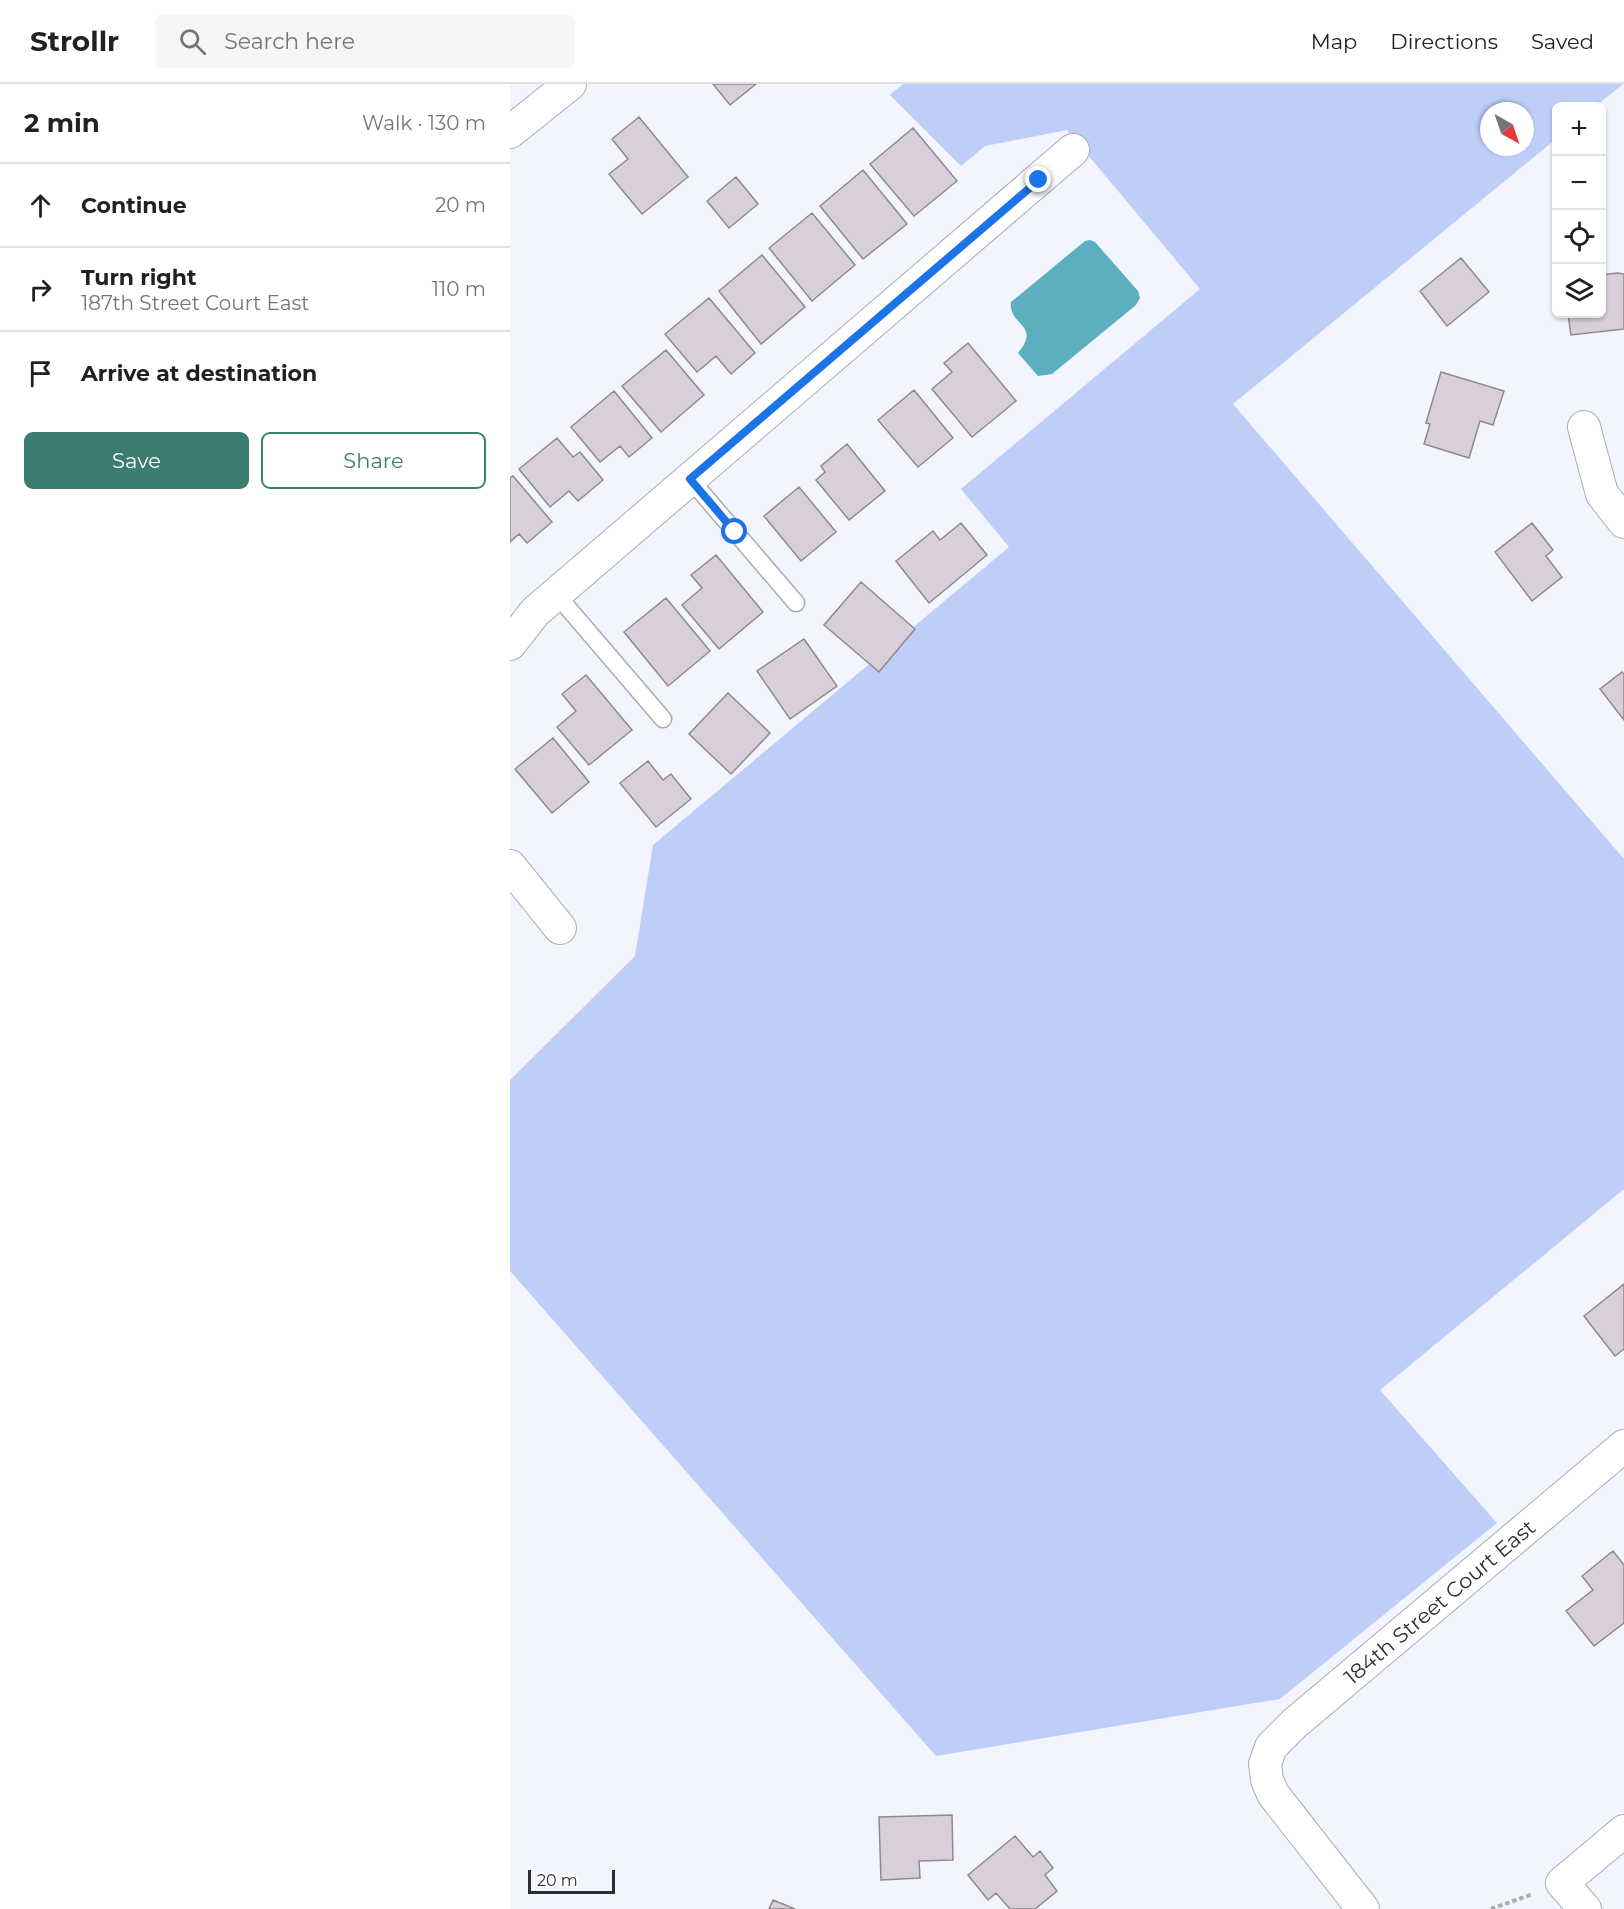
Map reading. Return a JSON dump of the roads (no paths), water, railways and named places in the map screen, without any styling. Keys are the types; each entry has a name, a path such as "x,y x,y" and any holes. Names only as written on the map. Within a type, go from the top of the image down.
{"street":[{"path":"510,132 570,84"},
{"path":"510,644 535,612 1073,150"},
{"path":"1584,427 1602,494 1624,522"},
{"path":"510,866 560,928"},
{"name":"184th Street Court East","path":"1364,1909 1273,1794 1265,1764 1271,1747 1279,1737 1624,1446"},
{"path":"1585,1909 1562,1883 1624,1831"}],"lane":[{"path":"690,479 796,603"},
{"path":"556,594 663,719"}]}
